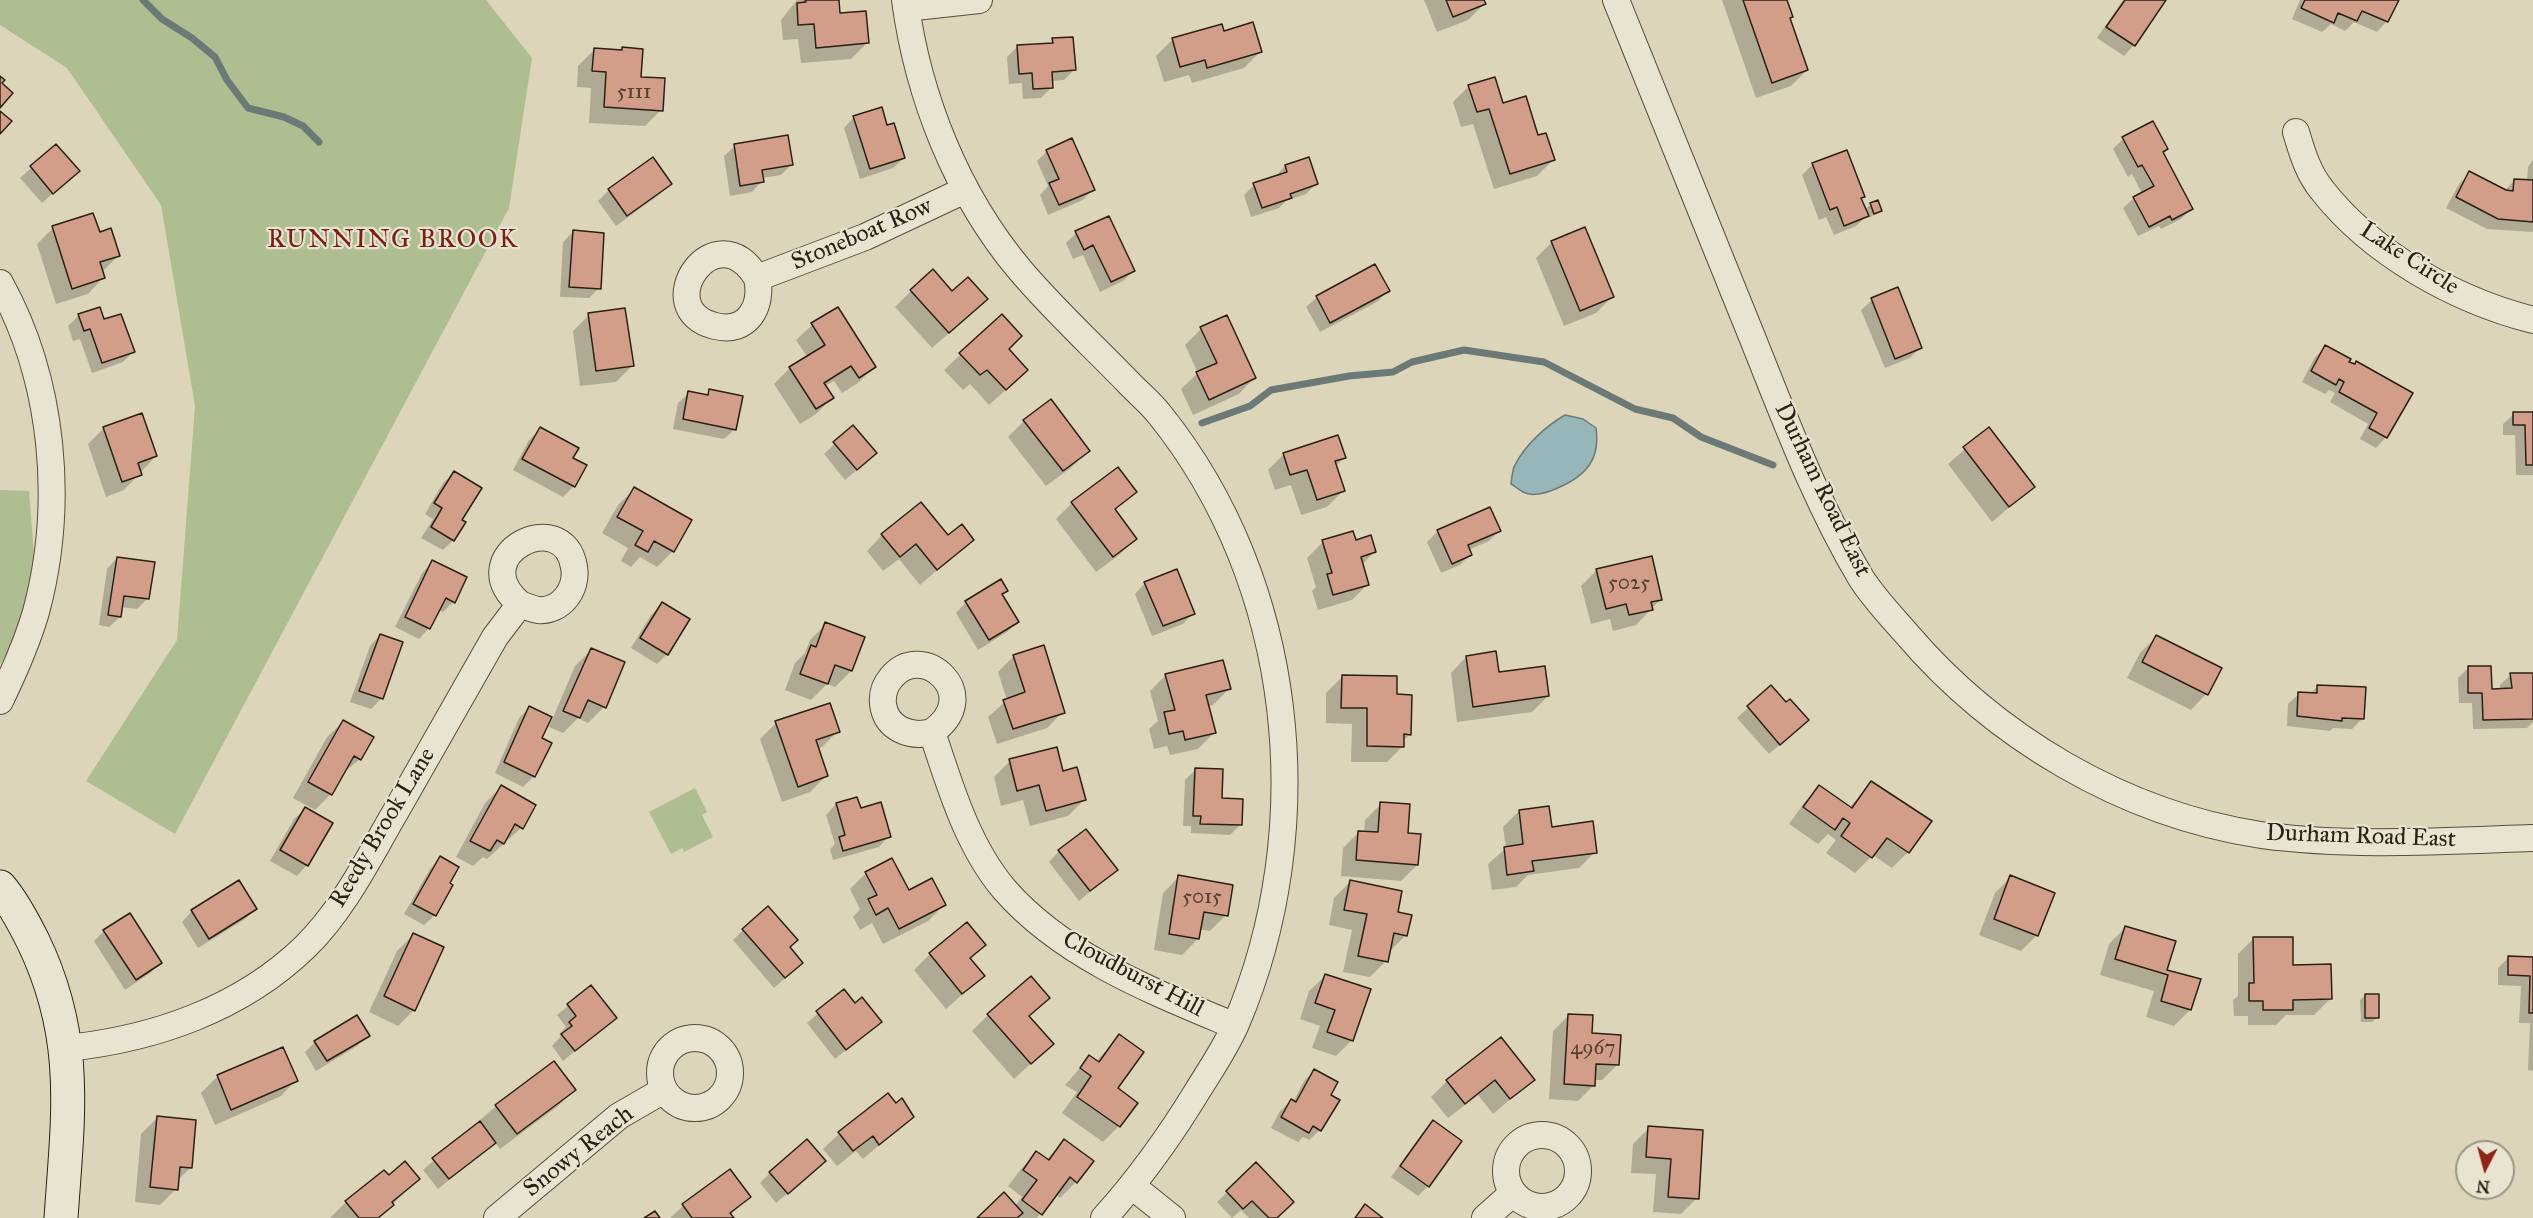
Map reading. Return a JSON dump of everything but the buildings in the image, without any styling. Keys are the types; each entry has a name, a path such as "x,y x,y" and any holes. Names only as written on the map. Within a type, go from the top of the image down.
{"street":[{"path":"979,0 905,4 928,101 965,190 1020,269 1158,412 1209,489 1245,565 1258,603 1271,650 1280,699 1284,805 1281,854 1272,914 1260,959 1235,1026 1173,1131 1132,1186 1104,1218"},
{"name":"Durham Road East","path":"1616,0 1796,443 1829,517 1863,580 1928,660 1969,699 2013,734 2104,786 2156,807 2209,824 2261,835 2318,839 2388,842 2533,838"},
{"name":"Lake Circle","path":"2296,132 2306,163 2320,189 2360,230 2433,280 2476,300 2533,320"},
{"name":"Stoneboat Row","path":"758,278 865,237 965,190"},
{"path":"0,283 24,332 37,375 46,420 51,467 51,512 46,564 36,612 21,657 0,701"},
{"name":"Reedy Brook Lane","path":"67,1048 105,1044 147,1035 218,1007 247,992 305,946 358,877 495,637 520,604"},
{"name":"Cloudburst Hill","path":"932,732 966,826 1003,888 1031,916 1066,943 1113,970 1174,1001 1235,1026"},
{"path":"0,887 27,930 45,965 67,1048 69,1092 61,1218"},
{"name":"Snowy Reach","path":"497,1218 619,1116 664,1090"},
{"path":"1132,1186 1172,1218"},
{"path":"1485,1218 1513,1193"}],"green space":[{"path":"0,0 486,0 532,58 509,208 175,834 86,781 177,640 195,406 161,205 67,68 0,25"},
{"path":"0,490 29,491 35,567 13,645 0,664"},
{"path":"695,788 707,812 702,815 713,837 684,852 682,848 671,854 649,812"}],"water":[{"path":"1565,415 1583,419 1596,428 1596,449 1590,463 1582,473 1567,484 1548,492 1530,494 1511,484 1513,469 1524,450"}],"waterway":[{"path":"143,0 162,19 192,38 215,57 227,80 248,108 284,117 303,126 319,142"},
{"path":"1202,423 1250,406 1271,390 1349,376 1393,372 1412,362 1464,350 1544,362 1635,409 1673,418 1701,437 1773,465"}],"district":[{"name":"RUNNING BROOK","path":"393,241"}]}
